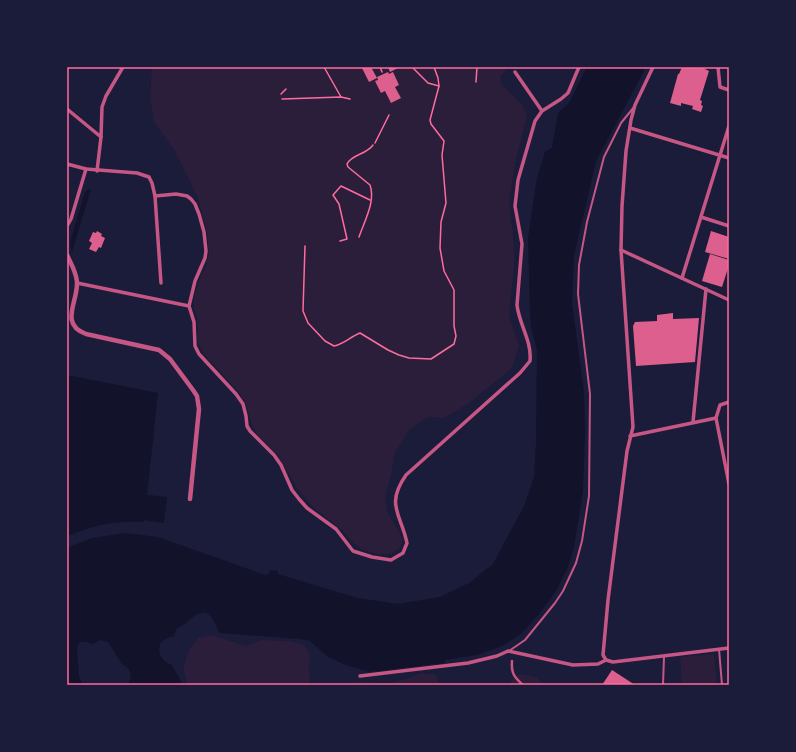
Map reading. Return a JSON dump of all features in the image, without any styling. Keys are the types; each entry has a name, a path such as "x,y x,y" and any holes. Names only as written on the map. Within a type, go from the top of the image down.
{"street":[{"path":"97,171 101,137 102,107 106,96 123,67"},
{"path":"155,196 176,194 187,196 195,204 204,232 206,251 205,258 189,306 194,322 195,346 199,354 236,394 243,404 247,426 250,431 274,455 281,465 292,490 299,500 307,508 336,528 358,554 391,560 403,553 407,543 396,512 395,502 400,483 416,465 520,373 530,361 527,338 518,313 517,305 522,244 515,198 518,180 533,125 542,111 565,96 579,67"},
{"path":"606,660 603,655 603,648 608,600 627,451 632,427 621,250 626,151 635,104 653,67"},
{"path":"718,67 720,87 729,90"},
{"path":"515,72 542,111"},
{"path":"67,109 101,137"},
{"path":"682,278 729,126"},
{"path":"630,128 729,158"},
{"path":"67,164 97,171 143,174 149,177 155,196 161,283"},
{"path":"67,226 71,219 86,169"},
{"path":"701,217 729,226"},
{"path":"621,250 729,300"},
{"path":"67,255 74,270 77,283 72,314 72,325 86,334 159,350 170,359 194,390 197,396 199,409 190,499"},
{"path":"77,283 189,306"},
{"path":"693,422 706,289"},
{"path":"729,402 720,406 716,418 727,462 729,484"},
{"path":"630,436 716,418"},
{"path":"360,676 468,663 497,656 508,651 573,665 598,664 606,660 613,662 664,657 729,648"},
{"path":"512,661 511,670 513,676 523,685"}],"lane":[{"path":"508,651 525,640 555,603 576,563 582,541 589,496 590,394 578,294 579,265 587,222 604,157 621,123 635,104"},
{"path":"719,649 722,685"},
{"path":"663,685 664,657"}],"path":[{"path":"324,67 341,97"},
{"path":"380,67 382,72"},
{"path":"412,67 428,83 439,86"},
{"path":"305,246 303,311 308,322 325,341 334,346 340,345 360,333 399,355 421,359 431,359 454,344 456,336 454,326 454,290 444,271 440,248 441,222 446,203 442,155 444,141 430,120 439,86 434,67"},
{"path":"476,82 477,67"},
{"path":"281,94 286,89"},
{"path":"282,99 341,97 350,99"},
{"path":"375,143 389,115"},
{"path":"359,237 371,200 371,189 370,185 348,167 347,164 351,158 370,150 373,145"},
{"path":"340,241 346,239 339,204 333,195 341,186 371,200"}],"shaded area":[{"path":"152,67 508,67 500,77 502,85 523,106 527,117 516,159 509,201 514,245 514,266 509,316 519,346 512,368 469,403 444,418 428,417 409,430 394,454 392,472 385,498 388,514 403,539 398,550 391,554 377,554 361,549 354,544 342,530 313,507 299,491 277,454 258,436 253,428 245,402 240,394 203,353 198,342 194,297 209,255 207,232 198,198 175,151 154,122 150,98"},
{"path":"587,67 646,67 596,161 574,256 572,303 584,393 585,432 583,491 574,547 568,567 556,591 540,613 521,634 502,646 477,655 445,660 444,663 369,672 346,665 328,657 310,641 219,633 212,618 206,613 202,613 196,615 176,629 174,636 165,639 159,649 161,657 167,663 171,664 181,681 179,685 128,685 131,678 129,669 122,664 108,642 100,640 92,644 80,642 77,648 79,676 82,685 67,685 67,548 92,538 125,533 158,537 262,574 268,575 270,570 278,571 278,574 357,598 398,604 440,597 469,583 493,564 524,506 534,477 537,350 531,327 528,238 537,178 545,152 552,148 558,113 569,103"},
{"path":"91,189 72,252 70,245 71,239 85,192"},
{"path":"67,375 158,393 147,495 167,497 164,523 144,520 144,522 114,523 96,526 67,536"},
{"path":"212,635 246,646 261,640 289,641 304,645 310,655 308,667 310,672 309,685 188,685 183,668 189,650 198,638"},
{"path":"714,654 717,685 682,685 680,657"},
{"path":"421,673 436,675 438,682 444,685 351,685 355,682 388,683 403,680"},
{"path":"520,674 536,677 544,685 509,685 513,678"}],"building":[{"path":"371,67 377,78 369,82 362,68"},
{"path":"388,67 397,67 398,68 390,72"},
{"path":"682,67 701,67 709,71 700,100 702,101 701,105 703,106 701,112 692,109 693,106 681,103 681,106 670,103 678,74"},
{"path":"388,72 389,74 393,72 399,85 395,87 401,98 391,103 385,91 381,93 375,81 378,80 377,77"},
{"path":"97,231 105,238 101,248 99,247 96,252 89,249 92,243 89,241 93,232 96,233"},
{"path":"711,231 729,237 729,259 705,252"},
{"path":"710,254 729,260 729,265 722,287 702,281"},
{"path":"673,313 673,319 699,318 695,362 636,366 633,326 635,322 657,321 657,315"},
{"path":"612,670 635,685 602,685"}]}
